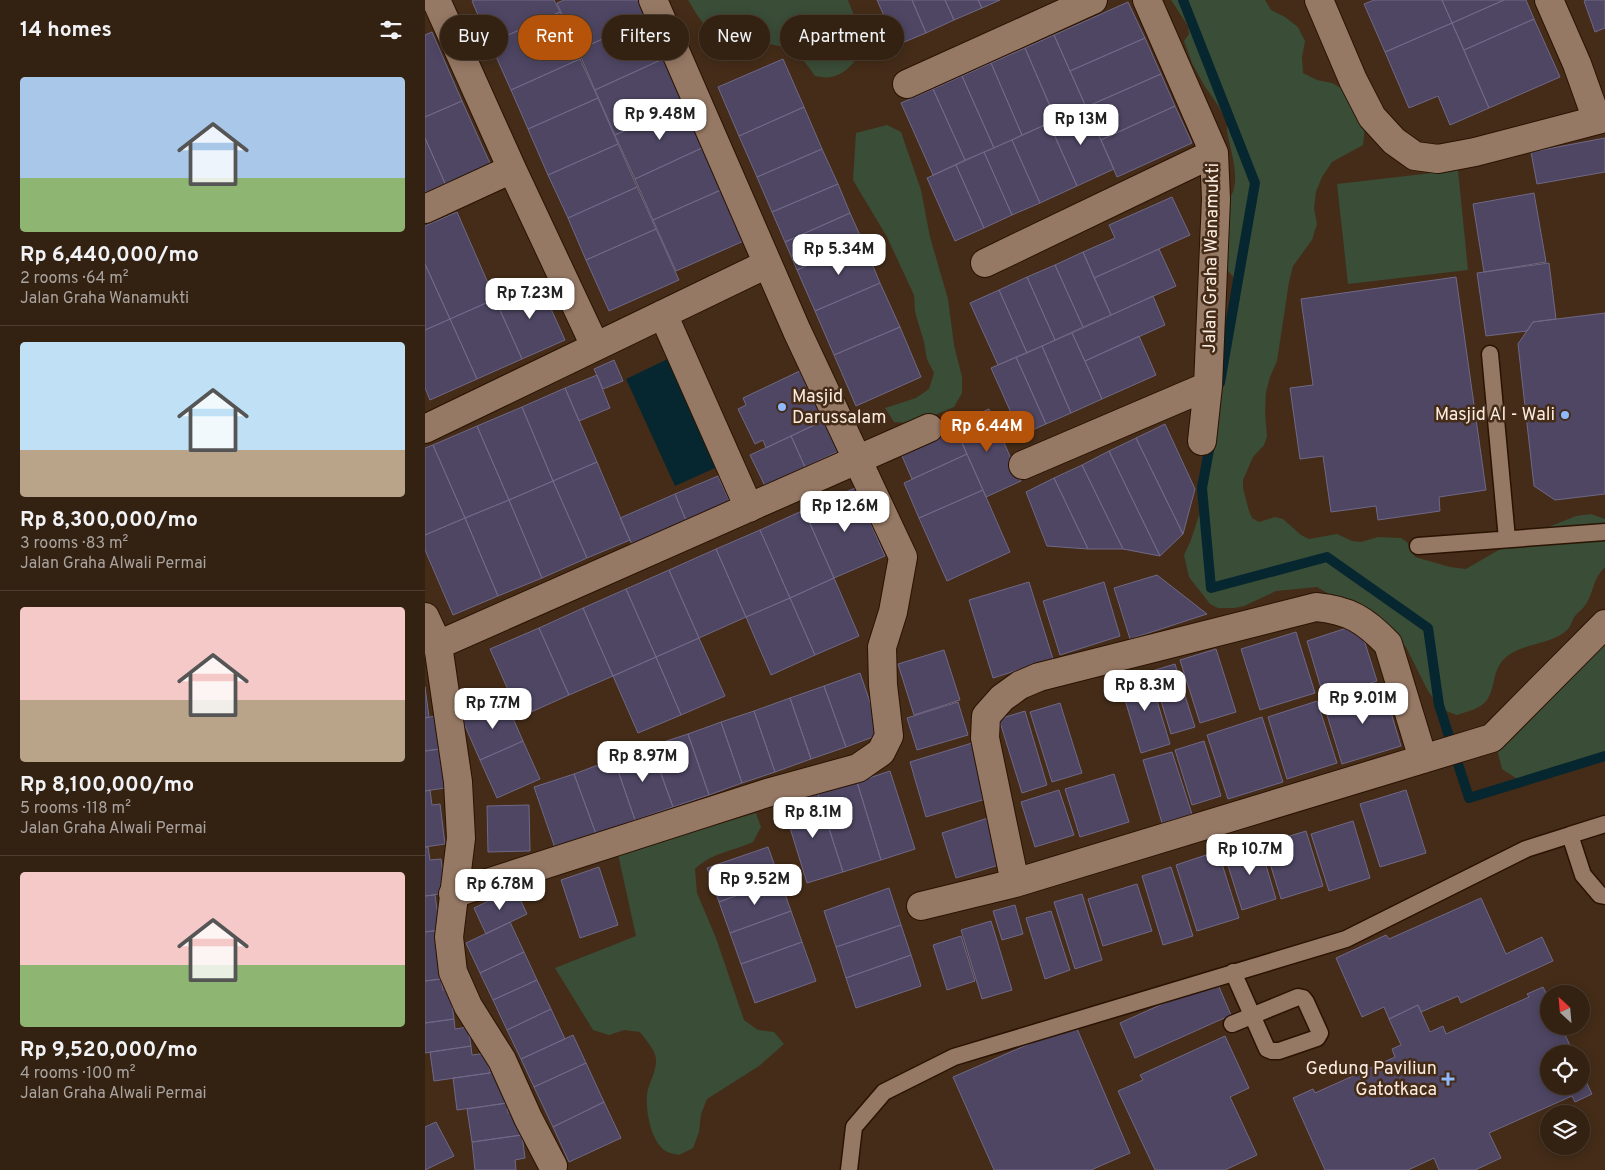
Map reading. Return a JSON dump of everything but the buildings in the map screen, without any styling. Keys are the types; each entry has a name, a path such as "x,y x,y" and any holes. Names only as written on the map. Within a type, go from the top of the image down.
{"street":[{"path":"453,894 767,793 858,768 881,752 889,736 883,685 882,647 893,612 903,557 767,264 653,0"},
{"path":"907,84 1093,0"},
{"name":"Jalan Graha Wanamukti","path":"1147,0 1214,153 1217,199 1208,386 1202,441"},
{"path":"1319,0 1372,117 1394,141 1415,156 1438,159 1475,152 1601,119 1549,0"},
{"path":"435,15 512,169 595,346"},
{"path":"985,263 1214,153"},
{"path":"425,209 512,169"},
{"path":"425,429 767,264"},
{"path":"663,314 749,508"},
{"path":"1023,465 1208,386"},
{"path":"438,644 929,428"},
{"path":"1015,883 985,738 986,716 1002,698 1020,685 1039,677 1317,607 1335,608 1356,617 1374,630 1388,644 1433,756"},
{"path":"425,618 438,644 458,782 461,838 449,937 453,972 468,1006 501,1060 553,1166"},
{"path":"921,906 1015,883 1492,738 1605,624"}],"lane":[{"path":"1490,354 1507,539"},
{"path":"1418,546 1605,532"},
{"path":"849,1170 854,1127 884,1092 954,1057 1346,939 1526,849 1605,824"},
{"path":"1570,835 1583,875 1600,895 1605,896"},
{"path":"1232,1024 1253,1016 1233,972"}],"green space":[{"path":"688,0 848,0 854,15 780,15 780,46 770,44 770,15 699,15 699,18"},
{"path":"1171,0 1265,0 1271,10 1285,17 1298,27 1305,41 1302,57 1303,73 1317,80 1332,83 1346,91 1366,116 1363,145 1332,162 1322,177 1316,192 1314,208 1317,224 1312,240 1293,266 1277,361 1266,392 1267,437 1264,445 1253,457 1243,480 1243,488 1252,518 1259,522 1275,517 1283,519 1301,535 1309,539 1337,534 1352,541 1361,542 1378,537 1401,538 1407,542 1415,557 1450,567 1466,569 1502,548 1509,547 1546,528 1576,516 1591,514 1605,519 1605,567 1595,581 1585,606 1575,616 1569,628 1562,634 1519,649 1505,658 1498,668 1487,700 1473,709 1457,715 1441,709 1428,691 1406,647 1383,626 1317,587 1276,591 1244,606 1218,608 1210,604 1189,577 1184,555 1201,509 1204,454 1220,334 1227,327 1236,312 1240,291 1236,281 1226,269 1222,260 1226,210 1235,181 1227,123 1192,63 1184,41 1189,34 1188,26"},
{"path":"803,60 856,60 843,73 829,77 815,76"},
{"path":"887,125 901,132 921,190 930,237 948,299 954,345 962,377 962,393 954,407 910,423 894,422 885,408 916,398 929,389 934,373 927,359 915,312 914,295 887,237 853,180 856,133"},
{"path":"1458,170 1468,270 1348,284 1337,184"},
{"path":"1605,626 1605,759 1564,773 1532,778 1516,778 1502,769 1498,753 1499,737"},
{"path":"756,813 761,827 753,842 715,856 695,869 697,893 716,938 744,1020 758,1030 774,1032 784,1044 759,1066 707,1099 701,1114 699,1132 693,1148 679,1155 674,1154 666,1151 659,1145 649,1121 647,1096 656,1063 652,1048 640,1032 624,1030 609,1035 593,1030 555,968 636,936 618,854"}],"water":[{"path":"674,356 724,464 675,486 626,379"}],"waterway":[{"path":"1183,0 1255,183 1220,383"},
{"path":"1211,439 1202,488 1211,588 1327,557 1428,628 1439,705 1469,798 1605,756"}],"place":[{"name":"Masjid Darussalam","path":"782,407"},
{"name":"Masjid Al - Wali","path":"1565,415"},
{"name":"Gedung Paviliun Gatotkaca","path":"1448,1079"}]}
